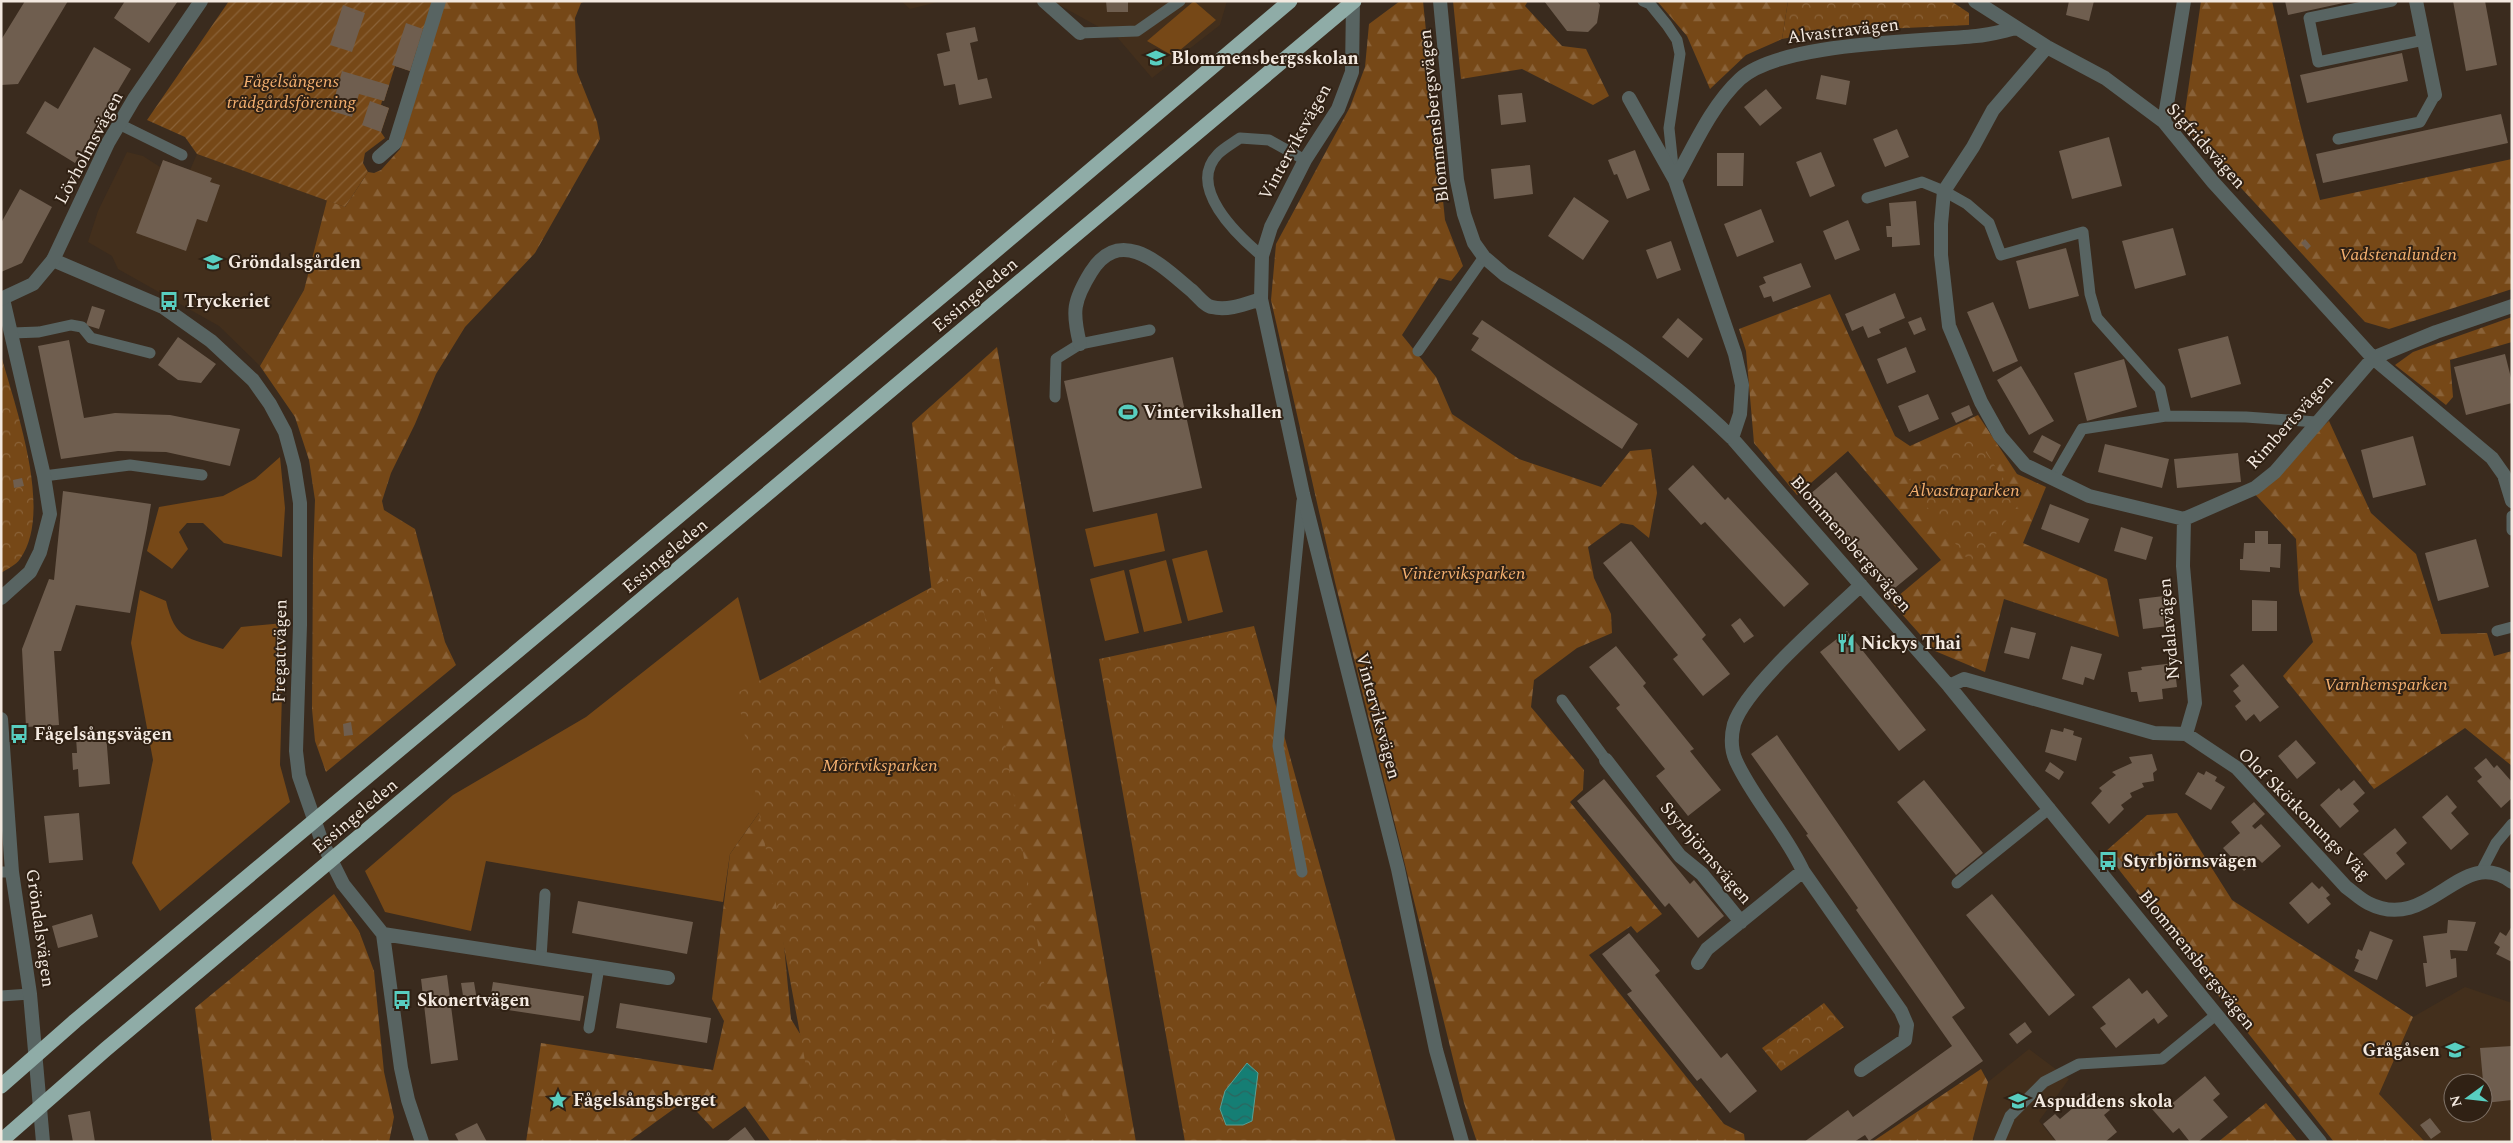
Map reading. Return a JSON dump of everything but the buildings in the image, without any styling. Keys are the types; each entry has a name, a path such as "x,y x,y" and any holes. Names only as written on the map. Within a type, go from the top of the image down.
{"highway":[{"name":"Essingeleden","path":"1,1086 75,1021 396,755 1290,1"},
{"name":"Essingeleden","path":"1,1141 106,1049 1353,1"}],"street":[{"name":"Lövholmsvägen","path":"2,299 33,284 53,260 134,99 201,1"},
{"path":"380,157 394,143 439,1"},
{"path":"1044,1 1080,33"},
{"name":"Vinterviksvägen","path":"1353,1 1352,72 1338,109 1305,160 1270,226 1262,256 1261,299 1303,494 1398,869 1436,1050 1462,1142"},
{"name":"Blommensbergsvägen","path":"1440,1 1457,180 1464,214 1474,243 1484,257 1504,275 1656,370 1707,413 1732,438 1862,584 1949,686 2320,1142"},
{"name":"Sigfridsvägen","path":"1975,1 2047,47 2105,78 2164,122 2213,182 2373,358 2492,458 2504,475 2512,501"},
{"path":"2164,122 2184,1"},
{"path":"2416,1 2435,95"},
{"name":"Alvastravägen","path":"1675,180 1714,110 1727,92 1742,77 1760,66 1788,56 1831,49 1978,36 2017,28"},
{"path":"2047,47 1993,110 1973,146 1944,191 1941,255 1949,326 1981,402 2000,436 2025,465 2089,496 2184,519"},
{"path":"1629,98 1675,180 1735,354 1742,385 1740,414 1732,438"},
{"path":"1080,344 1073,317 1080,290 1094,266 1111,252 1128,250 1147,254 1210,307 1230,308 1261,299"},
{"name":"Fregattvägen","path":"53,260 163,307 211,341 253,380 270,404 285,432 294,464 300,503 300,625 296,751 299,776 322,842 343,884 382,934 401,1068 408,1100 422,1142"},
{"path":"1,598 30,572 40,552 50,514 44,476 12,333 2,299"},
{"path":"2373,358 2436,332 2512,306"},
{"name":"Rimbertsvägen","path":"2184,519 2255,488 2275,472 2316,422 2373,358"},
{"name":"Nydalavägen","path":"2184,519 2183,566 2195,703 2186,734"},
{"path":"1861,1070 1905,1040 1907,1025 1901,1011 1803,872 1794,851 1736,760 1732,738 1735,722 1742,708 1763,681 1862,584"},
{"path":"1949,686 1964,679 2154,732 2186,734"},
{"name":"Gröndalsvägen","path":"1,719 7,872 30,994 43,1142"},
{"name":"Olof Skötkonungs Väg","path":"2186,734 2237,768 2346,887 2368,903 2385,909 2404,910 2420,905 2463,877 2482,870"},
{"name":"Styrbjörnsvägen","path":"1606,760 1680,856 1702,874 1741,922"},
{"path":"2482,870 2501,874 2512,882"},
{"name":"Styrbjörnsvägen","path":"1698,963 1707,949 1803,872"},
{"path":"382,934 668,978"}],"lane":[{"path":"1080,33 1137,31 1180,1"},
{"path":"1643,1 1650,4 1677,40 1680,54 1669,128 1675,180"},
{"path":"2392,1 2309,18 2318,62 2424,40"},
{"path":"2338,139 2420,122 2435,95"},
{"path":"120,124 182,155"},
{"path":"1262,256 1246,243 1211,198 1207,176 1217,155 1240,138 1269,140 1305,160"},
{"path":"1868,198 1922,182 1944,191 1967,204 1989,223 2002,255 2083,232 2090,294 2097,318 2160,389 2166,416"},
{"path":"1418,351 1484,257"},
{"path":"12,333 39,332 71,325 82,327 91,338 150,353"},
{"path":"1054,397 1056,359 1080,344 1150,330"},
{"path":"2053,478 2082,429 2166,416 2246,417 2316,422"},
{"path":"44,476 130,465 202,475"},
{"path":"1302,872 1278,746 1303,494"},
{"path":"2512,516 2512,530"},
{"path":"2497,631 2512,626"},
{"path":"1562,700 1606,760"},
{"path":"1957,884 2050,808"},
{"path":"2482,870 2496,843 2512,824"},
{"path":"541,958 544,894"},
{"path":"589,1028 598,967"},
{"path":"1,996 30,994"},
{"path":"1998,1142 2010,1116 2044,1082 2080,1064 2162,1059 2217,1014"}],"shaded area":[{"path":"901,1 942,1 910,9"},
{"name":"Blommensbergsskolan","path":"1052,1 1227,1 1220,25 1152,78 1117,37"},
{"name":"Gröndalsgården","path":"127,152 143,156 160,167 163,160 190,170 197,154 327,200 304,290 260,366 219,326 118,269 112,256 88,242 98,211"},
{"name":"Grågåsen","path":"2465,987 2512,1003 2512,1142 2425,1142 2379,1094 2413,1017"},
{"name":"Aspuddens skola","path":"2029,1049 2069,1079 2039,1121 2056,1142 1972,1142 1988,1082"}],"green space":[{"name":"Fågelsångens trädgårdsförening","path":"229,1 433,1 410,71 395,66 384,101 382,101 381,105 389,108 381,132 385,138 365,153 363,163 368,172 345,207 197,154 185,137 147,120"},
{"path":"445,1 585,1 581,3 575,18 577,72 597,122 600,139 535,253 465,327 436,374 415,424 391,473 382,501 384,510 415,529 445,642 456,665 326,772 315,741 312,709 315,500 309,460 295,417 260,366 304,290 327,200 345,207 368,172 374,173 381,170 400,149"},
{"path":"1194,1 1216,20 1173,56 1147,41"},
{"name":"Vinterviksparken","path":"1400,1 1423,1 1445,220 1463,266 1451,281 1439,278 1402,335 1436,377 1452,414 1519,459 1601,487 1630,451 1651,449 1657,493 1649,538 1633,525 1621,523 1588,547 1594,578 1611,614 1612,633 1577,648 1534,680 1531,707 1584,770 1583,790 1570,802 1662,914 1637,933 1631,926 1589,955 1724,1124 1744,1134 1745,1142 1477,1142 1464,1103 1335,582 1271,300 1276,244 1350,107 1365,67 1369,24"},
{"path":"1453,1 1528,1 1525,6 1562,46 1586,49 1609,96 1593,105 1522,69 1461,79"},
{"path":"1657,1 1788,1 1782,39 1746,55 1710,89 1687,36"},
{"path":"1788,1 1951,1 1969,13 1969,25 1820,32 1782,39"},
{"name":"Vadstenalunden","path":"2201,1 2272,1 2299,120 2320,200 2512,159 2512,289 2389,329 2365,322 2183,125"},
{"path":"1830,294 1895,436 1910,446 1978,415 2017,474 2046,487 2023,543 2107,579 2119,637 2004,599 1985,672 1935,651 1891,602 1941,560 1848,451 1797,495 1754,443 1746,351 1739,329"},
{"path":"2512,317 2512,342 2450,360 2453,397 2446,405 2395,365 2413,352"},
{"path":"997,347 1136,1142 916,1142 943,687 912,423"},
{"path":"1,355 29,459 33,488 33,515 30,539 20,559 1,573"},
{"name":"Varnhemsparken","path":"2329,421 2371,513 2416,554 2441,634 2487,633 2494,656 2512,651 2512,766 2465,728 2374,789 2283,676 2313,642 2299,591 2296,539 2251,490"},
{"name":"Alvastraparken","path":"1974,435 2020,503 1972,565 1907,481"},
{"path":"280,457 285,508 282,557 224,543 203,523 187,523 179,532 188,549 172,569 147,551 159,507 223,496 255,479"},
{"path":"1157,513 1165,551 1094,567 1085,529"},
{"path":"1207,550 1223,612 1188,621 1172,559"},
{"path":"1166,560 1182,623 1144,632 1129,570"},
{"name":"Mörtviksparken","path":"976,563 1070,1142 820,1142 737,693"},
{"path":"1124,570 1139,633 1105,641 1090,579"},
{"path":"140,590 166,601 174,623 185,636 223,649 241,627 284,623 280,765 290,802 160,911 132,863 153,760 131,643"},
{"path":"738,597 785,776 730,854 723,902 486,861 471,931 385,912 365,871 453,795 586,717"},
{"path":"1254,626 1396,1142 1185,1142 1099,659"},
{"path":"785,776 782,924 791,1019 817,1062 830,1142 771,1142 745,1106 713,1129 686,1100 628,1142 526,1142 541,1043 713,1070 724,1021 712,999 730,854"},
{"path":"2177,813 2232,900 2413,1017 2379,1094 2425,1142 2334,1142 2105,852 2147,815"},
{"path":"334,894 359,931 374,971 384,1072 394,1117 389,1142 212,1142 195,1008"},
{"path":"1824,1003 1844,1027 1781,1071 1762,1048"},
{"path":"1981,1069 1988,1082 1972,1142 1872,1142"},
{"path":"2266,1103 2298,1142 2218,1142"}],"water":[{"path":"1247,1063 1258,1073 1252,1121 1243,1125 1226,1125 1220,1109 1225,1091"}],"place":[{"name":"Blommensbergsskolan","path":"1156,58"},
{"name":"Gröndalsgården","path":"213,262"},
{"name":"Tryckeriet","path":"169,301"},
{"name":"Vintervikshallen","path":"1128,412"},
{"name":"Nickys Thai","path":"1846,643"},
{"name":"Fågelsångsvägen","path":"19,734"},
{"name":"Styrbjörnsvägen","path":"2108,861"},
{"name":"Skonertvägen","path":"402,1000"},
{"name":"Grågåsen","path":"2455,1050"},
{"name":"Fågelsångsberget","path":"558,1100"},
{"name":"Aspuddens skola","path":"2018,1101"}]}
